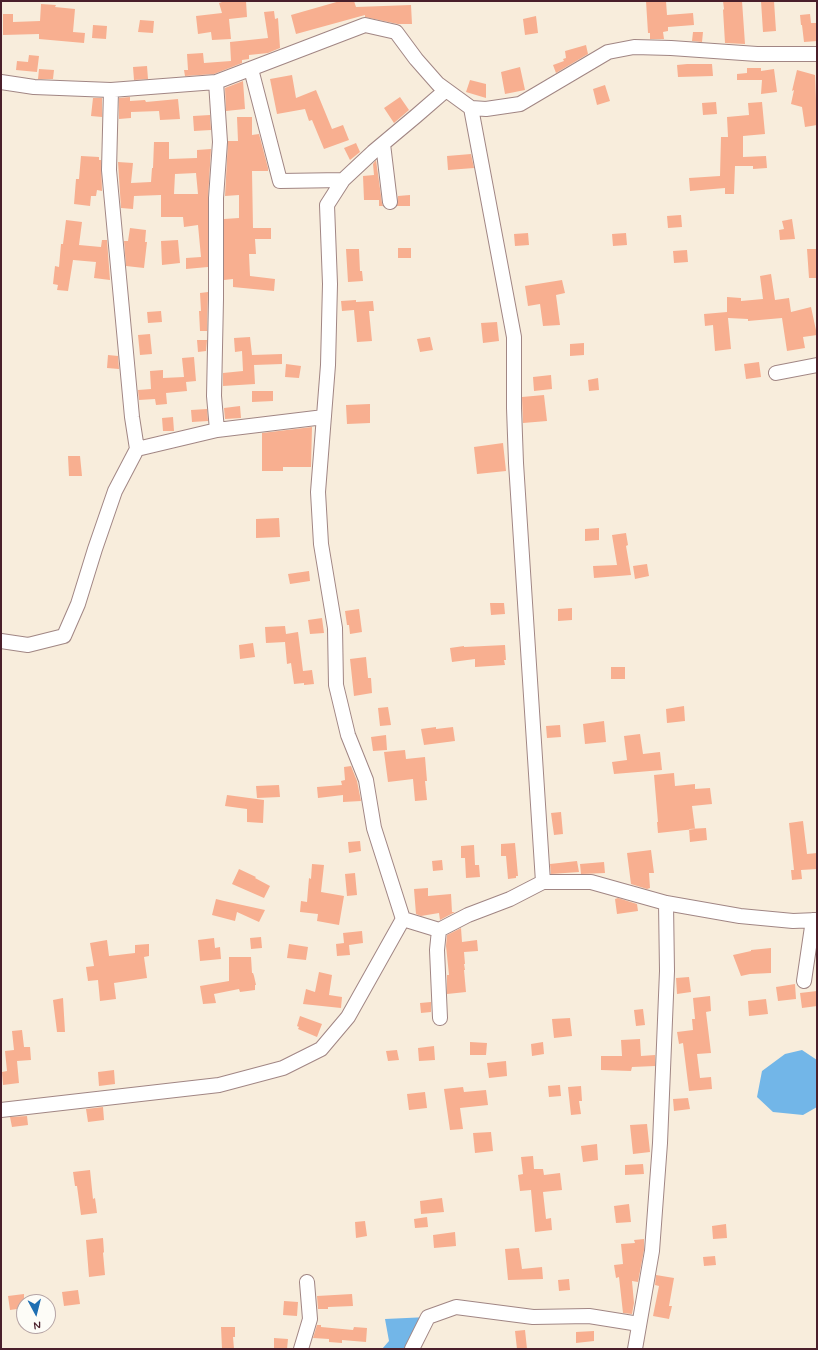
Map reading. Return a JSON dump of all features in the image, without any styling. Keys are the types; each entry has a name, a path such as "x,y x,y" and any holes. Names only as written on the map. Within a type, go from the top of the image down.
{"street":[{"path":"1,82 34,87 111,90 216,82 365,25 396,32 416,59 438,84 471,108 486,109 520,104 608,52 634,48 671,48 757,54 817,54"},
{"path":"251,69 280,181 344,180"},
{"path":"216,82 220,142 216,198 214,396 217,430"},
{"path":"1,641 28,645 64,636 78,604 115,491 137,449 132,418 109,170 111,90"},
{"path":"1,1110 219,1085 283,1068 321,1049 348,1018 403,919 374,828 366,780 348,735 336,685 336,628 322,544 318,492 328,365 330,284 327,205 344,180 446,90"},
{"path":"471,108 514,337 516,463 543,882"},
{"path":"383,144 390,202"},
{"path":"776,373 817,365"},
{"path":"137,449 217,430 324,418"},
{"path":"403,919 439,930 468,915 510,899 543,882 591,882 666,903 740,916 793,921 815,920 804,981"},
{"path":"635,1349 652,1251 660,1143 667,971 666,903"},
{"path":"439,930 436,950 440,1018"},
{"path":"301,1349 310,1319 307,1282"},
{"path":"412,1349 428,1317 456,1307 533,1317 589,1316 640,1324"}],"water":[{"path":"802,1050 817,1060 817,1107 803,1115 773,1112 757,1097 762,1071 785,1054"},
{"path":"428,1317 417,1349 382,1349 389,1341 385,1319"}],"building":[{"path":"225,1 246,1 247,17 229,19 231,39 212,40 211,32 198,34 196,16 222,13 219,3"},
{"path":"340,1 354,1 356,7 411,5 412,24 398,24 365,17 365,15 296,34 291,15"},
{"path":"646,1 666,1 667,15 693,13 694,25 668,27 668,31 663,32 664,39 650,39 650,33 648,33"},
{"path":"723,1 742,1 745,44 725,43"},
{"path":"761,1 774,1 776,31 763,32"},
{"path":"41,4 75,9 73,32 85,33 84,43 39,39 39,34 3,35 3,14 13,14 13,22 40,21"},
{"path":"274,11 275,19 278,18 280,48 268,53 249,55 249,59 242,60 242,63 214,74 185,76 184,70 188,70 187,54 203,53 204,63 231,61 230,42 268,38 264,12"},
{"path":"810,14 811,23 817,23 817,41 804,42 800,15"},
{"path":"536,16 538,33 525,35 523,19"},
{"path":"140,20 154,21 153,33 138,32"},
{"path":"93,25 107,26 106,39 92,38"},
{"path":"693,32 703,32 702,42 692,41"},
{"path":"586,45 588,54 556,73 553,65 564,61 563,59 566,58 565,51"},
{"path":"29,55 39,56 37,72 16,70 17,61 28,62"},
{"path":"712,64 713,76 678,77 677,65"},
{"path":"147,66 148,79 134,80 133,67"},
{"path":"520,67 525,90 505,94 501,72"},
{"path":"747,68 761,68 761,71 774,69 777,92 761,94 762,80 737,80 737,74 747,73"},
{"path":"39,69 54,70 53,79 38,79"},
{"path":"797,70 815,75 817,125 805,127 802,107 791,104 794,90 792,91"},
{"path":"292,75 296,98 316,90 332,129 343,125 349,140 324,149 312,120 309,121 305,109 277,114 270,79"},
{"path":"470,80 486,84 486,98 466,92"},
{"path":"243,81 245,109 226,111 225,88"},
{"path":"605,85 610,101 597,105 593,89"},
{"path":"130,97 130,101 145,100 146,102 178,99 180,119 160,120 159,111 131,112 131,118 119,119 119,98"},
{"path":"400,97 409,110 394,123 384,108"},
{"path":"93,98 102,98 102,117 91,116"},
{"path":"716,102 717,114 703,115 702,103"},
{"path":"762,102 765,134 743,136 743,157 766,156 767,168 753,169 753,166 735,166 734,194 725,194 725,188 690,191 689,178 720,176 721,137 728,137 727,117 749,115 748,103"},
{"path":"210,115 211,130 194,131 193,116"},
{"path":"237,117 252,117 252,135 259,134 268,168 268,171 252,171 253,228 271,228 271,239 255,239 256,254 249,254 250,276 275,279 274,291 233,287 233,279 224,280 224,219 239,218 239,195 225,196 228,141 238,141"},
{"path":"154,142 169,142 169,159 197,158 197,150 211,149 208,198 208,267 186,269 186,258 201,257 198,225 184,227 183,217 161,217 161,195 134,196 133,209 121,208 118,162 133,163 131,183 151,182","holes":["196,173 198,194 174,194 175,174"]},
{"path":"356,143 360,152 350,160 344,148"},
{"path":"471,154 474,168 448,170 447,156"},
{"path":"81,156 99,157 99,160 101,160 102,191 97,190 96,196 91,196 90,206 74,204 76,179 79,179"},
{"path":"376,160 383,206 379,206 379,200 364,200 363,176 374,175 373,164"},
{"path":"410,195 410,206 397,206 398,196"},
{"path":"681,215 682,227 668,228 667,216"},
{"path":"792,219 795,239 780,240 779,230 784,229 782,221"},
{"path":"66,220 82,222 79,245 101,247 102,240 107,240 110,280 94,278 96,262 73,260 68,291 57,290 58,285 53,284 55,266 59,267 61,244 63,244"},
{"path":"130,228 146,230 145,242 147,242 144,268 126,266 124,241 128,241"},
{"path":"528,233 529,245 515,246 514,234"},
{"path":"626,233 627,245 613,246 612,234"},
{"path":"178,240 180,263 162,265 161,241"},
{"path":"398,248 411,248 411,258 398,258"},
{"path":"346,249 359,249 360,271 362,271 363,281 348,282"},
{"path":"807,249 817,249 817,278 809,278"},
{"path":"687,250 688,262 674,263 673,251"},
{"path":"771,274 775,300 789,298 791,312 811,307 817,335 803,337 805,348 787,351 782,318 748,321 748,319 728,318 731,349 715,351 713,325 705,326 704,314 727,312 727,297 741,298 741,301 763,299 760,276"},
{"path":"562,280 565,293 556,295 560,325 543,326 540,304 528,306 525,286"},
{"path":"208,292 207,331 200,331 200,293"},
{"path":"356,300 356,302 373,301 374,311 369,311 372,341 357,342 354,310 342,311 341,301"},
{"path":"161,311 162,322 148,323 147,312"},
{"path":"497,322 499,341 483,343 481,323"},
{"path":"150,334 152,354 140,355 138,335"},
{"path":"250,337 252,355 282,354 282,364 254,365 255,384 223,386 223,373 243,371 242,351 235,352 234,338"},
{"path":"430,337 433,350 420,352 417,339"},
{"path":"197,340 207,340 206,351 198,352"},
{"path":"584,343 584,355 570,356 570,344"},
{"path":"108,355 118,356 119,369 107,368"},
{"path":"194,357 196,381 186,382 187,391 166,393 167,404 156,405 155,399 139,400 138,390 151,389 150,371 163,370 163,378 184,377 182,358"},
{"path":"759,362 761,377 746,379 744,364"},
{"path":"286,364 301,366 299,378 285,377"},
{"path":"551,375 552,389 534,391 533,377"},
{"path":"598,378 599,390 589,391 588,380"},
{"path":"252,391 273,391 273,401 252,402"},
{"path":"544,395 547,421 523,423 522,397"},
{"path":"370,404 370,423 347,424 346,405"},
{"path":"240,406 241,418 225,419 224,408"},
{"path":"207,409 208,421 192,422 191,410"},
{"path":"173,417 174,431 163,431 162,418"},
{"path":"312,427 311,467 283,467 283,471 262,471 262,433"},
{"path":"503,443 506,471 477,474 474,447"},
{"path":"68,456 80,456 82,476 69,476"},
{"path":"279,518 280,537 256,538 256,519"},
{"path":"599,528 599,540 585,541 585,529"},
{"path":"626,533 628,545 626,546 631,575 594,578 593,566 617,565 612,535"},
{"path":"647,564 649,576 635,579 633,566"},
{"path":"309,571 310,581 290,584 288,574"},
{"path":"490,603 504,603 505,614 491,615"},
{"path":"572,608 572,620 558,621 558,609"},
{"path":"359,609 362,632 350,634 345,611"},
{"path":"322,618 324,633 310,634 308,620"},
{"path":"285,626 286,634 298,632 303,671 312,670 314,684 294,684 291,663 287,664 285,642 266,643 265,627"},
{"path":"253,643 255,657 240,659 239,645"},
{"path":"505,645 505,665 475,667 475,659 452,662 450,648 464,646"},
{"path":"366,657 368,678 371,678 372,693 354,696 350,659"},
{"path":"611,667 625,667 625,679 611,679"},
{"path":"684,706 685,721 667,723 666,709"},
{"path":"388,707 391,725 380,726 378,708"},
{"path":"604,721 606,742 585,744 583,724"},
{"path":"560,725 561,737 547,738 546,726"},
{"path":"436,727 436,729 453,727 455,741 424,745 421,729"},
{"path":"640,734 643,754 660,752 662,770 614,774 612,762 627,760 624,736"},
{"path":"386,735 387,750 373,751 371,737"},
{"path":"405,750 406,759 425,757 427,800 415,801 413,779 388,782 384,752"},
{"path":"351,766 357,781 361,801 343,802 343,795 318,798 317,787 342,785 341,781 345,780 344,767"},
{"path":"674,773 675,786 695,784 695,789 710,788 712,804 692,806 695,829 658,833 654,775"},
{"path":"279,785 280,797 257,798 256,786"},
{"path":"227,795 264,800 263,823 247,822 247,809 225,806"},
{"path":"561,812 563,834 554,835 551,813"},
{"path":"803,821 807,854 817,853 817,869 801,870 802,879 792,880 791,870 794,870 789,823"},
{"path":"706,828 707,840 690,842 689,829"},
{"path":"360,841 361,851 349,853 348,842"},
{"path":"515,843 518,876 516,876 516,878 508,879 506,856 501,856 501,844"},
{"path":"474,845 475,865 479,865 480,877 466,878 465,858 461,858 461,846"},
{"path":"651,850 654,873 649,873 650,888 647,889 631,884 627,853"},
{"path":"442,860 443,870 433,871 432,861"},
{"path":"577,861 579,872 551,874 550,864"},
{"path":"604,862 605,873 581,874 580,864"},
{"path":"312,864 324,865 321,892 344,896 339,925 317,921 318,914 300,912 301,901 307,902"},
{"path":"239,869 270,886 264,898 232,884"},
{"path":"355,873 357,895 347,896 345,874"},
{"path":"428,888 428,896 451,894 452,912 455,912 440,920 439,913 421,916 416,914 414,889"},
{"path":"618,898 637,904 638,911 617,914 615,899"},
{"path":"216,899 265,910 259,922 237,912 235,921 212,915"},
{"path":"461,928 462,942 477,940 478,951 464,952 466,992 447,994 447,975 449,975 446,946 447,935"},
{"path":"362,931 363,943 349,945 350,955 337,956 336,944 344,943 343,933"},
{"path":"261,937 262,948 251,949 250,938"},
{"path":"214,938 215,948 220,947 221,959 200,961 198,940"},
{"path":"107,940 109,956 135,953 135,945 149,944 149,956 144,957 147,978 114,983 116,999 100,1001 98,980 88,981 86,967 94,966 90,943"},
{"path":"289,944 308,947 306,960 287,958"},
{"path":"771,948 771,973 741,976 733,955 751,950"},
{"path":"229,957 251,957 252,973 256,985 255,990 240,992 239,989 214,994 216,1003 203,1004 200,986 229,981"},
{"path":"319,972 332,975 329,995 342,997 341,1008 303,1004 306,989 315,992"},
{"path":"689,977 691,992 677,994 676,978"},
{"path":"795,984 796,999 778,1001 776,987"},
{"path":"817,991 817,1006 802,1008 800,993"},
{"path":"710,996 711,1011 706,1012 711,1053 697,1054 700,1078 711,1077 712,1089 689,1091 683,1043 679,1044 677,1032 693,1030 692,1019 695,1019 693,998"},
{"path":"63,998 65,1032 57,1032 53,1000"},
{"path":"766,999 768,1014 749,1016 748,1001"},
{"path":"431,1002 431,1012 421,1013 420,1003"},
{"path":"643,1009 645,1025 636,1026 634,1010"},
{"path":"300,1016 322,1024 317,1037 298,1029 299,1027 297,1026"},
{"path":"570,1018 572,1036 554,1038 552,1019"},
{"path":"22,1030 24,1047 30,1047 31,1060 17,1061 19,1083 3,1085 2,1072 7,1071 5,1051 14,1050 12,1031"},
{"path":"640,1039 641,1056 655,1055 655,1066 632,1067 631,1071 601,1070 601,1056 622,1056 621,1040"},
{"path":"470,1042 487,1043 486,1055 470,1055"},
{"path":"543,1042 544,1054 532,1056 531,1044"},
{"path":"434,1046 435,1060 419,1061 418,1048"},
{"path":"397,1050 399,1060 388,1061 386,1051"},
{"path":"506,1061 507,1076 489,1078 487,1063"},
{"path":"114,1070 115,1084 99,1086 98,1072"},
{"path":"560,1085 561,1096 549,1097 548,1086"},
{"path":"581,1086 582,1101 579,1101 581,1114 571,1115 568,1087"},
{"path":"463,1087 464,1092 486,1090 488,1105 460,1108 463,1129 450,1130 444,1089"},
{"path":"425,1092 427,1108 409,1110 407,1094"},
{"path":"688,1098 690,1109 674,1111 673,1099"},
{"path":"103,1107 104,1120 88,1122 86,1109"},
{"path":"27,1116 28,1125 12,1127 10,1117"},
{"path":"647,1124 650,1152 633,1154 630,1125"},
{"path":"491,1132 493,1151 475,1153 473,1133"},
{"path":"597,1144 598,1160 583,1162 581,1146"},
{"path":"533,1156 534,1169 543,1169 544,1175 560,1173 562,1190 543,1192 546,1219 551,1218 552,1230 535,1232 531,1190 520,1191 518,1175 523,1174 521,1157"},
{"path":"643,1164 644,1174 625,1175 625,1165"},
{"path":"90,1170 93,1199 95,1198 97,1213 81,1215 77,1186 75,1186 73,1172"},
{"path":"442,1198 444,1212 421,1214 420,1201"},
{"path":"629,1204 631,1222 616,1223 614,1206"},
{"path":"427,1217 428,1227 415,1228 414,1219"},
{"path":"365,1221 367,1236 356,1238 355,1222"},
{"path":"726,1224 727,1238 713,1239 712,1226"},
{"path":"455,1232 456,1246 434,1248 433,1235"},
{"path":"103,1238 105,1275 89,1277 86,1240"},
{"path":"644,1239 644,1250 638,1282 632,1281 634,1303 632,1314 623,1313 619,1277 616,1278 614,1265 623,1264 621,1244 635,1243 634,1240"},
{"path":"519,1248 522,1269 542,1267 543,1279 508,1280 505,1249"},
{"path":"715,1256 716,1265 704,1266 703,1257"},
{"path":"656,1275 674,1278 669,1306 672,1306 669,1319 653,1316 659,1286 655,1285"},
{"path":"569,1279 570,1290 559,1291 558,1280"},
{"path":"78,1290 80,1304 64,1306 62,1292"},
{"path":"352,1294 353,1306 318,1309 317,1296"},
{"path":"16,1295 16,1309 10,1310 8,1296"},
{"path":"284,1301 298,1302 297,1316 283,1315"},
{"path":"317,1325 321,1325 321,1327 353,1330 354,1327 367,1328 366,1342 342,1340 342,1343 329,1342 329,1339 313,1338"},
{"path":"221,1327 235,1327 235,1337 233,1337 234,1349 222,1349"},
{"path":"525,1330 527,1349 517,1349 515,1331"},
{"path":"594,1331 594,1341 576,1343 576,1332"},
{"path":"274,1338 288,1339 287,1349 274,1349"}]}
